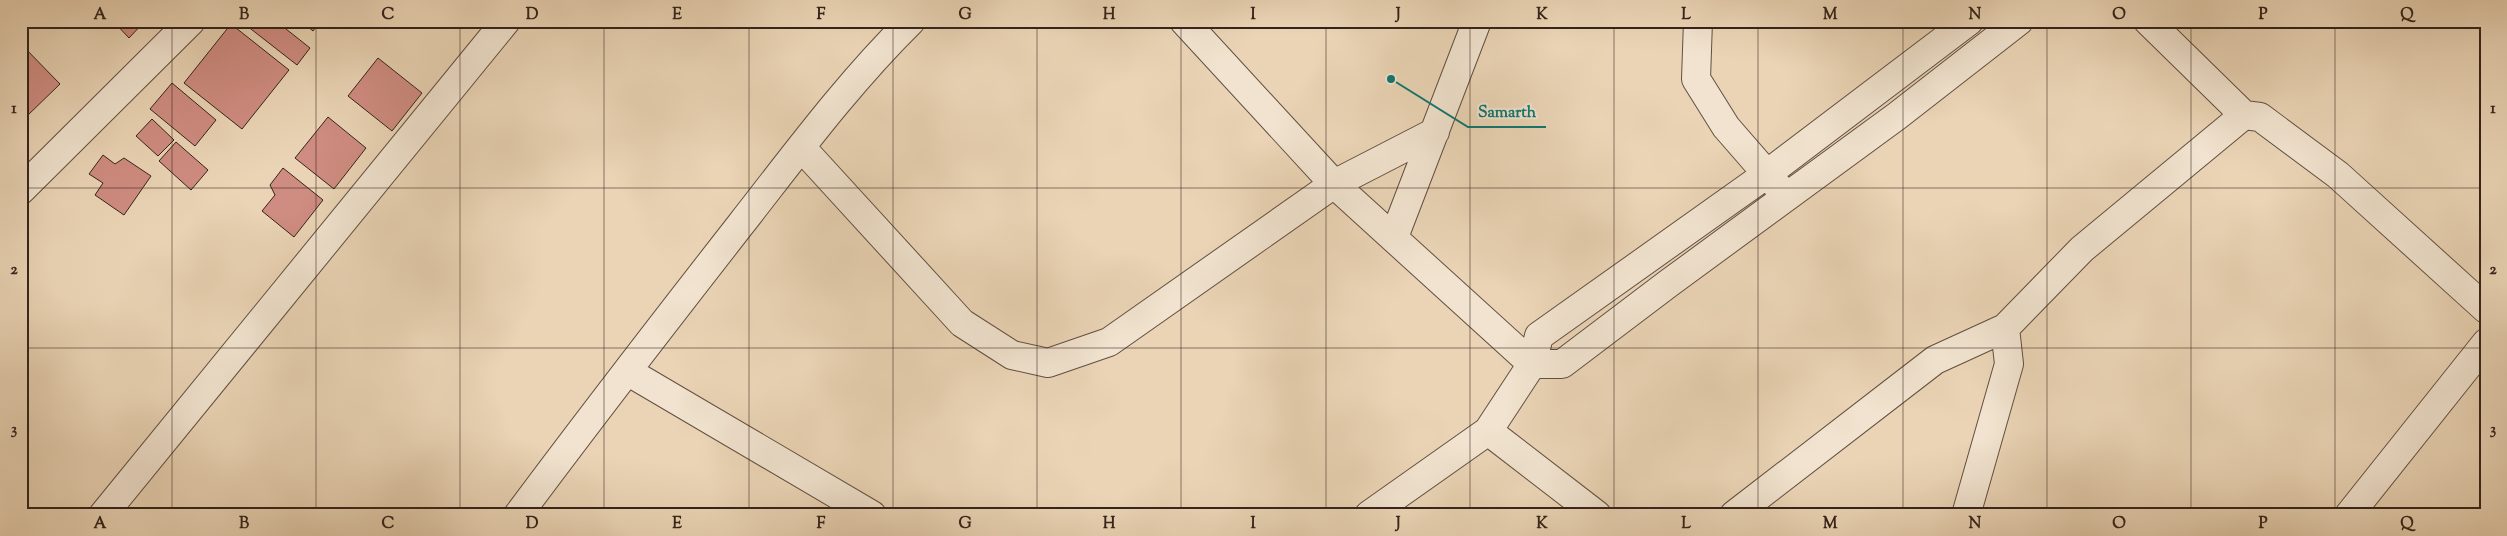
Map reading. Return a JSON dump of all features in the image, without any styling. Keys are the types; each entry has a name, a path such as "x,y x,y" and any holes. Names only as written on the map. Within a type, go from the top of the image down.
{"street":[{"path":"21,190 191,21"},
{"path":"103,515 506,21"},
{"path":"518,515 626,370 801,148 887,45 911,21"},
{"path":"1184,21 1334,184 1532,364 1562,364 1668,282 1897,116 2019,21"},
{"path":"1394,237 1477,21"},
{"path":"1698,21 1696,79 1726,126 1787,197"},
{"path":"1369,515 1488,431 1532,364 1539,336 1767,174 1969,21"},
{"path":"2148,21 2244,116 2260,117 2338,175 2475,297 2486,309"},
{"path":"1734,515 1934,360 2005,328 2082,248 2244,116"},
{"path":"801,148 962,323 1012,355 1048,364 1109,342 1334,184 1435,132"},
{"path":"1966,515 2009,364 2005,328"},
{"path":"2349,515 2486,343"},
{"path":"626,370 872,515"},
{"path":"1488,431 1597,515"}],"building":[{"path":"113,21 145,21 129,38"},
{"path":"276,21 310,48 297,65 242,22"},
{"path":"301,21 320,21 313,31"},
{"path":"320,21 335,21 331,26"},
{"path":"231,24 289,70 242,129 184,83"},
{"path":"21,44 60,84 26,117 21,112"},
{"path":"378,58 422,93 392,131 348,96"},
{"path":"172,83 216,120 195,146 150,109"},
{"path":"328,117 366,148 334,189 295,158"},
{"path":"152,119 174,140 158,156 136,136"},
{"path":"176,142 208,170 191,190 159,161"},
{"path":"103,155 115,164 124,158 151,176 124,215 95,195 103,183 89,174"},
{"path":"283,168 323,200 294,237 262,211 275,195 270,185"}],"place":[{"name":"Samarth","path":"1391,79"}]}
